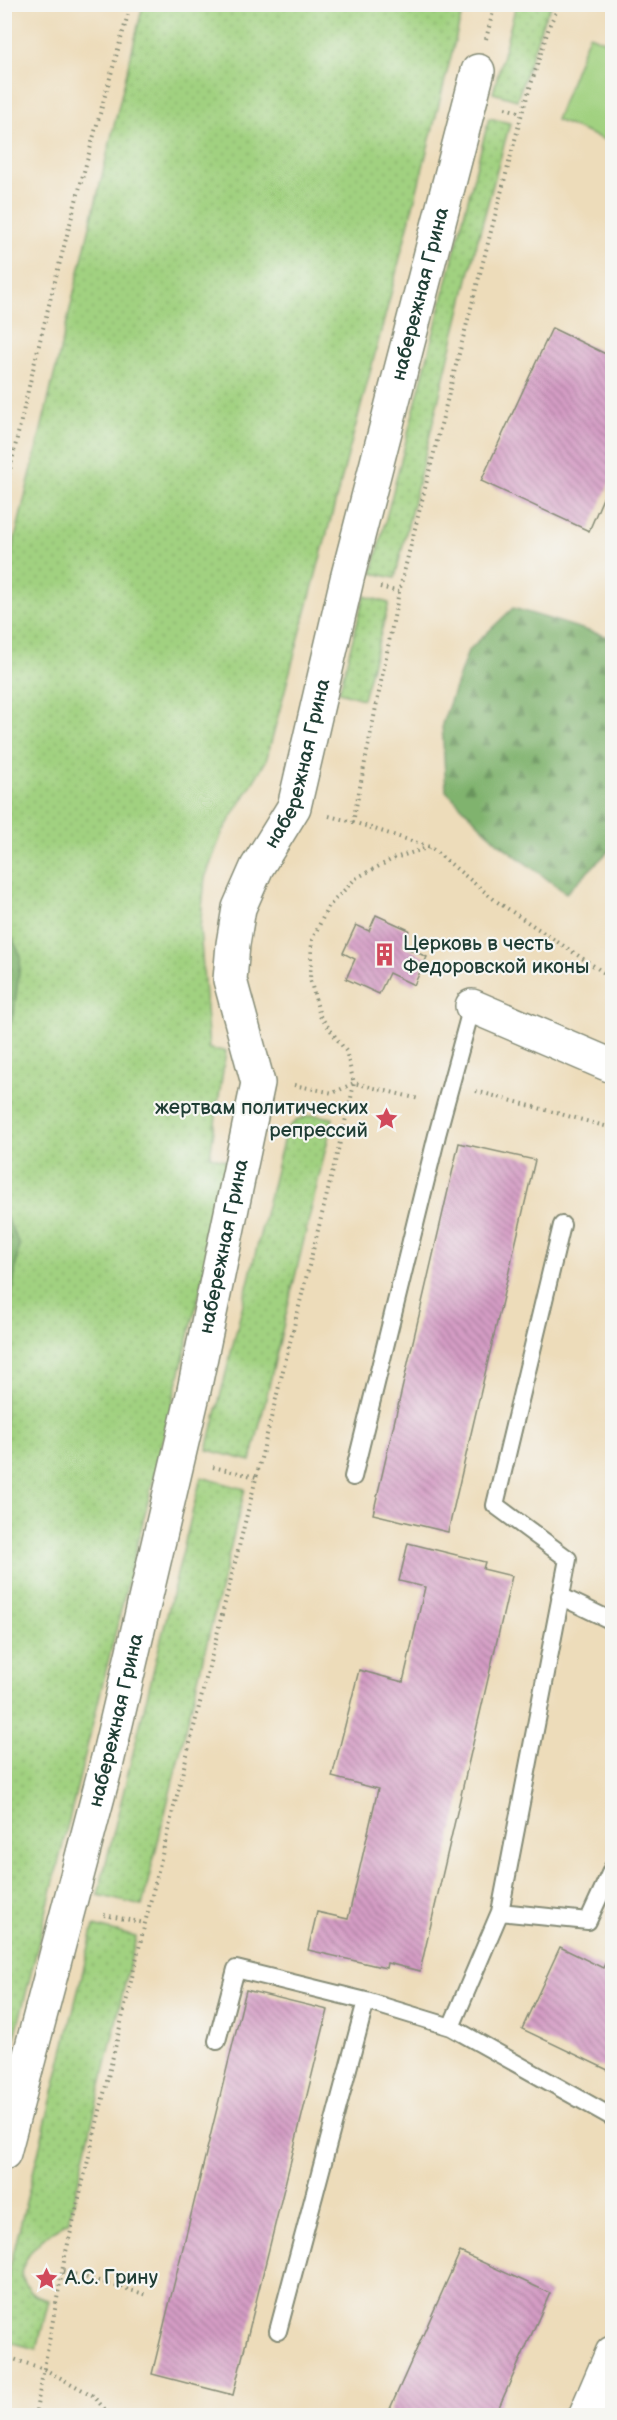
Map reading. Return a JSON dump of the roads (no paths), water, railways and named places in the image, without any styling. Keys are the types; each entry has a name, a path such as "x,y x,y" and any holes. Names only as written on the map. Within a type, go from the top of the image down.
{"street":[{"name":"набережная Грина","path":"4,2153 112,1739 193,1395 258,1083 230,980 232,944 239,908 257,867 294,807 347,579 478,71"},
{"path":"472,1006 612,1066"},
{"path":"585,2415 612,2353"}],"lane":[{"path":"353,1477 437,1135 472,1006"},
{"path":"451,2027 500,1912 568,1559 495,1505 562,1225"},
{"path":"560,1596 612,1621"},
{"path":"500,1912 588,1921 612,1869"},
{"path":"217,2041 236,1969 366,2001 451,2027 612,2117"},
{"path":"278,2331 366,2001"}],"place":[{"name":"Церковь в честь Федоровской иконы","path":"385,955"},
{"name":"жертвам политических репрессий","path":"386,1119"},
{"name":"А.С. Грину","path":"47,2278"}]}
